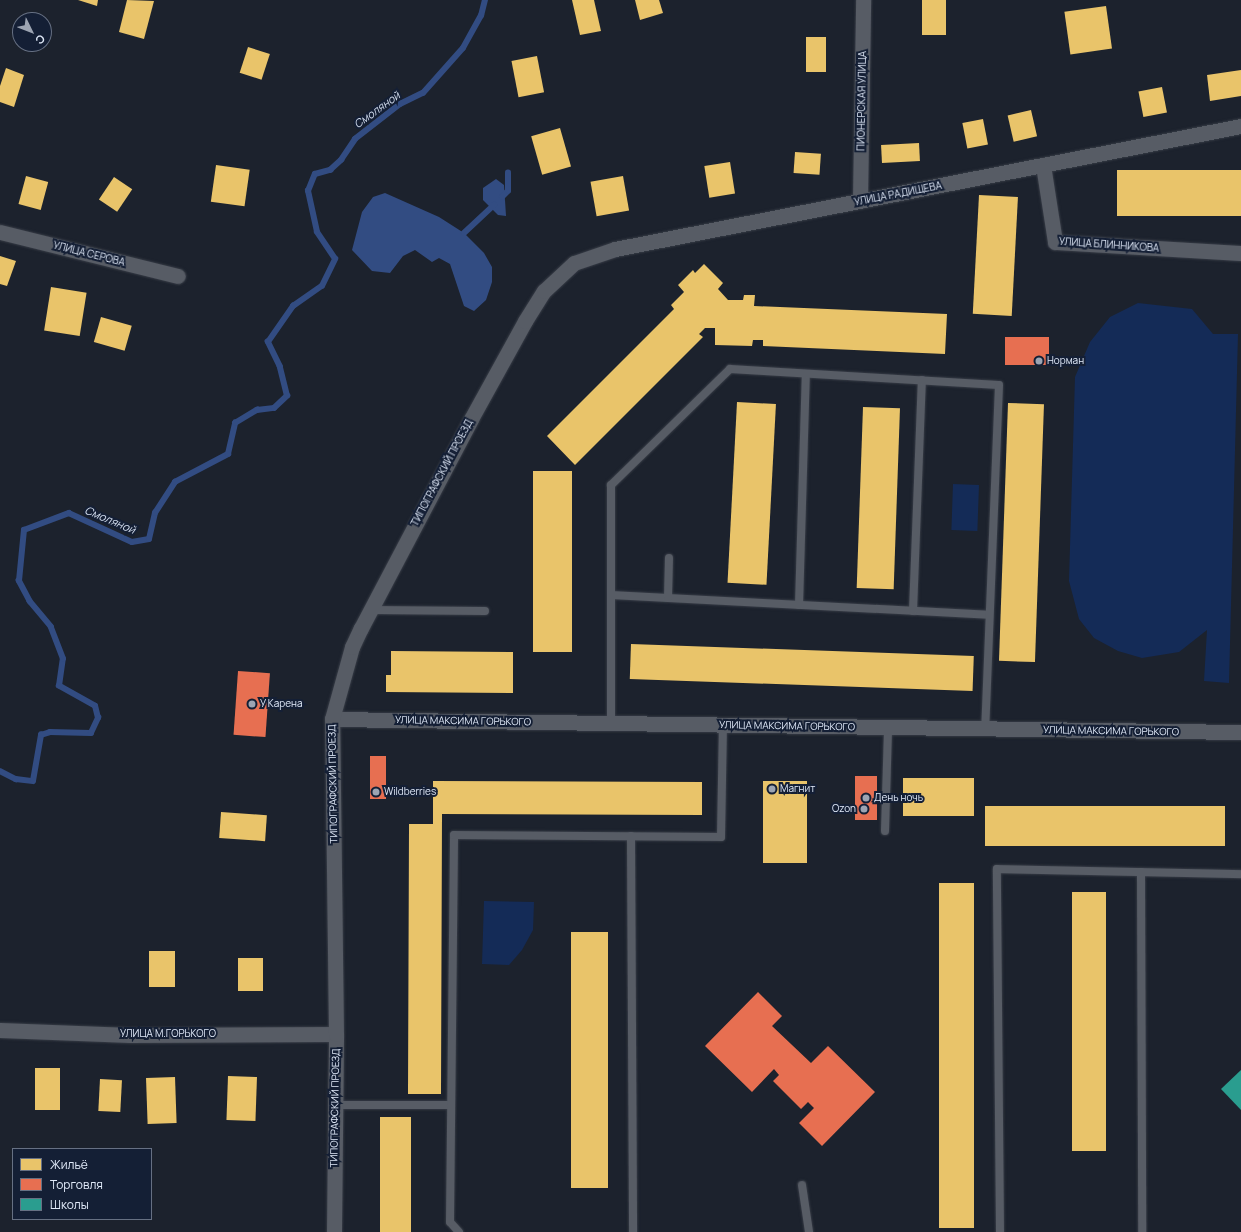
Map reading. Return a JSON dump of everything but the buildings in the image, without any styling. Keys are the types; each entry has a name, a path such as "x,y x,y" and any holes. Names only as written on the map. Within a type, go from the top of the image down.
{"street":[{"name":"ПИОНЕРСКАЯ УЛИЦА","path":"860,201 863,0"},
{"name":"УЛИЦА РАДИЩЕВА","path":"560,275 580,261 615,249 1241,126"},
{"name":"УЛИЦА БЛИННИКОВА","path":"1043,165 1055,242 1241,253"},
{"name":"УЛИЦА СЕРОВА","path":"0,232 178,276"},
{"name":"ТИПОГРАФСКИЙ ПРОЕЗД","path":"334,1232 336,1034 332,719 352,647 370,610 525,321 541,296 560,275"},
{"name":"УЛИЦА МАКСИМА ГОРЬКОГО","path":"332,719 1241,732"},
{"name":"УЛИЦА М.ГОРЬКОГО","path":"0,1030 130,1035 336,1034"}],"lane":[{"path":"611,723 611,484 730,369 999,385 988,615 985,729"},
{"path":"799,605 806,374"},
{"path":"913,611 922,380"},
{"path":"668,598 669,558"},
{"path":"611,595 988,615"},
{"path":"370,610 485,611"},
{"path":"459,1232 450,1222 454,835 722,837 723,725"},
{"path":"885,831 888,728"},
{"path":"631,836 633,1232"},
{"path":"1000,1232 996,869 1241,874"},
{"path":"1141,872 1142,1232"},
{"path":"335,1105 451,1105"},
{"path":"802,1185 809,1232"}],"shaded area":[{"path":"496,179 504,185 506,216 498,215 483,200 483,188"},
{"path":"385,193 439,217 464,233 484,253 492,267 492,282 486,300 474,311 464,306 450,264 439,258 432,262 415,250 403,256 390,273 372,271 352,250 362,212 373,197"},
{"path":"1138,303 1192,309 1213,334 1238,334 1229,683 1204,681 1207,630 1179,652 1142,658 1118,651 1094,638 1079,619 1069,581 1075,377 1090,342 1110,317"},
{"path":"953,484 979,485 977,531 951,530"},
{"path":"484,901 534,902 533,930 522,950 509,965 482,964"}],"waterway":[{"name":"Смоляной","path":"0,771 16,779 33,781 41,735 50,732 91,733 98,718 95,706 59,686 63,659 51,627 30,602 19,581 24,530 69,513 132,542 149,539 155,513 175,482 228,454 235,423 257,410 274,408 287,396 280,367 268,342 293,306 322,286 335,259 317,232 308,191 315,174 330,170 341,160 355,139 400,104 423,93 463,48 481,16 485,0"},
{"path":"502,197 508,191 508,173"},
{"path":"464,233 494,205"}],"place":[{"name":"Норман","path":"1039,361"},
{"name":"У Карена","path":"252,704"},
{"name":"Магнит","path":"772,789"},
{"name":"Wildberries","path":"376,792"},
{"name":"День ночь","path":"866,798"},
{"name":"Ozon","path":"864,809"}]}
